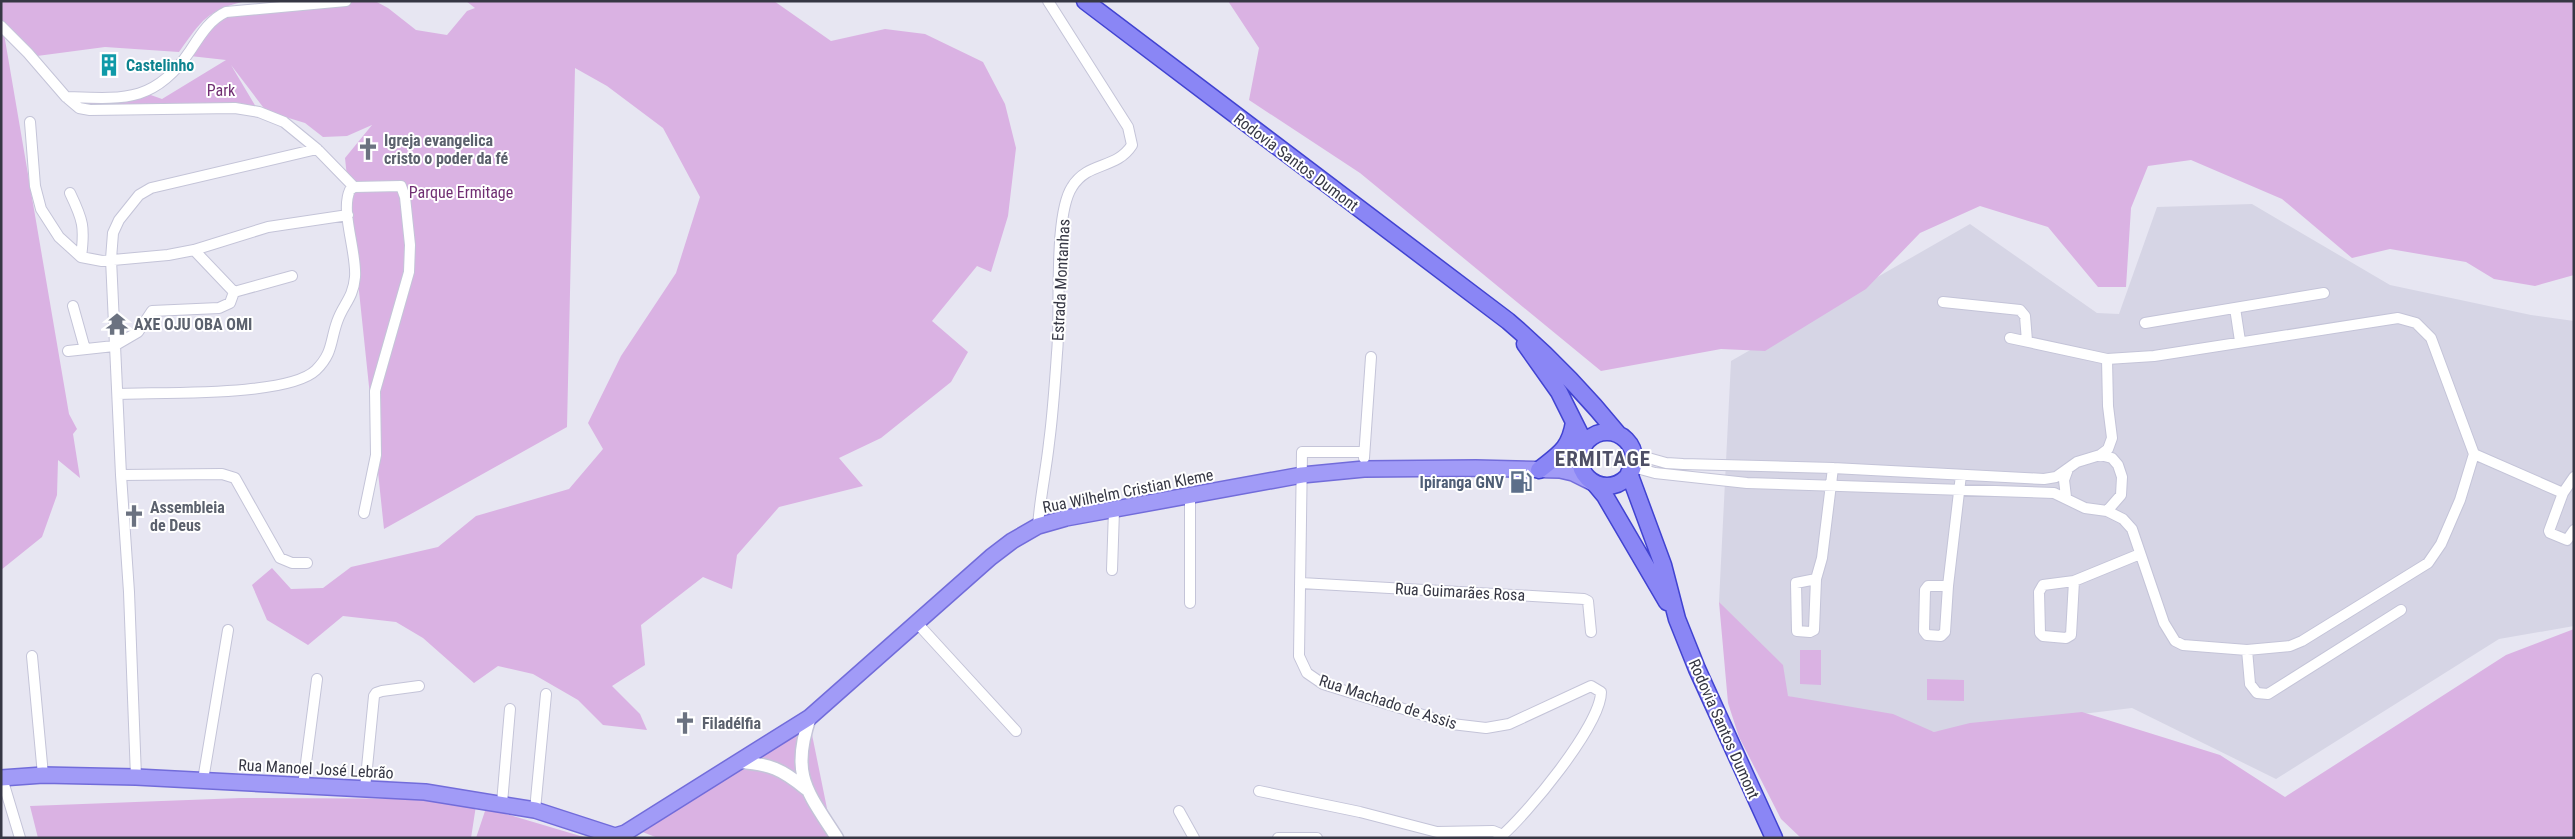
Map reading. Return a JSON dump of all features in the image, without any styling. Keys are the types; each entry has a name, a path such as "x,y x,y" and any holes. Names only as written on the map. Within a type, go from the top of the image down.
{"highway":[{"name":"Rodovia Santos Dumont","path":"1085,1 1508,320"},
{"path":"1508,320 1559,392 1574,422 1583,447 1581,469 1605,496 1677,619"},
{"path":"1508,320 1577,384 1618,434 1626,439 1677,619"},
{"path":"1539,470 1564,451 1569,443 1574,422"},
{"path":"1583,447 1590,439 1607,433 1618,434"},
{"path":"1595,484 1615,484 1632,465"},
{"name":"Rodovia Santos Dumont","path":"1677,619 1697,669 1774,838"}],"main road":[{"path":"1539,470 1583,447"},
{"name":"Rua Wilhelm Cristian Kleme","path":"619,837 810,717 991,557 1012,541 1038,526 1074,516 1302,475 1364,469 1539,470 1573,473 1595,484"},
{"name":"Rua Manoel José Lebrão","path":"2,778 43,775 136,777 425,792 502,803 535,810 619,837"}],"street":[{"path":"66,97 135,95 150,90 184,60 214,20 226,12 346,1"},
{"name":"Estrada Montanhas","path":"1038,526 1049,444 1058,350 1061,227 1067,199 1078,180 1100,165 1119,160 1132,145 1128,127 1048,1"},
{"path":"1,26 28,52 66,97 80,108 90,110 235,108 259,112 284,122 317,149 354,187 401,186 405,197 410,245 410,267 406,288 375,391 376,456 364,513"},
{"path":"30,122 35,186 41,209 59,237 81,257 96,261 168,256 268,227 348,215"},
{"path":"136,777 129,592 114,346 111,259 113,233 119,220 139,195 151,188 317,149"},
{"path":"118,394 254,388 290,382 312,373 331,349 336,323 349,301 354,286 354,256 348,215 348,194 354,187"},
{"path":"70,193 82,219 84,233 81,257"},
{"path":"194,250 234,292"},
{"path":"234,292 292,276"},
{"path":"68,352 114,346 138,332 152,311 219,308 230,303 234,292"},
{"path":"2144,323 2324,293"},
{"path":"1943,302 2020,310 2026,316 2027,341"},
{"path":"73,306 86,349"},
{"path":"2235,308 2240,341"},
{"path":"1632,465 1655,473 1747,483 2054,493 2066,497 2085,508 2107,511 2123,519 2132,529 2164,623 2175,640 2191,647 2247,650 2290,646 2302,641 2428,563 2441,544 2460,500 2474,454 2431,338 2416,323 2398,318 2240,341 2154,356 2107,359 2010,338"},
{"path":"1364,469 1371,357"},
{"path":"1632,465 1666,463 1833,468 2044,479 2056,477 2086,458 2100,455 2108,449 2112,438 2108,406 2107,359"},
{"name":"Rua Machado de Assis","path":"1364,452 1303,451 1299,656 1307,673 1323,684 1452,724 1486,728 1509,724 1591,686 1601,692 1601,700 1587,728 1549,784 1501,836"},
{"path":"2474,454 2563,493"},
{"path":"2100,455 2112,458 2118,465 2122,477 2121,495 2107,511"},
{"path":"1816,579 1796,583 1797,631 1810,632 1814,630 1816,579 1822,558 1833,468"},
{"path":"2066,497 2064,480 2068,469"},
{"path":"121,475 222,474 235,478 280,558 292,563 307,563"},
{"path":"1948,586 1928,586 1926,588 1924,631 1927,635 1942,636 1945,632 1948,586 1961,475"},
{"path":"2574,477 2563,493 2549,533 2567,540 2571,538 2574,530"},
{"path":"1190,496 1190,603"},
{"path":"1112,570 1114,510"},
{"path":"2074,581 2071,635 2066,638 2043,636 2040,633 2040,589 2046,584 2074,581 2140,554"},
{"name":"Rua Guimarães Rosa","path":"1301,584 1584,599 1588,601 1591,632"},
{"path":"2247,650 2250,684 2257,693 2268,694 2401,610"},
{"path":"917,623 1016,731"},
{"path":"203,780 228,630"},
{"path":"32,656 43,775"},
{"path":"303,786 317,679"},
{"path":"365,788 374,696 382,691 419,686"},
{"path":"535,810 546,694"},
{"path":"502,803 510,709"},
{"path":"810,717 801,747 800,769 806,789 836,838"},
{"path":"739,762 761,763 778,769 806,789"},
{"path":"2,778 20,838"},
{"path":"1259,792 1360,812 1437,832 1493,831 1501,836"},
{"path":"1178,811 1194,838"},
{"path":"1278,838 1317,838"}],"shaded area":[{"path":"2252,204 2390,285 2531,315 2574,321 2574,626 2499,639 2276,779 2132,708 1934,732 1788,696 1719,602 1731,361 1970,224 2097,313 2119,314 2157,207"}],"green space":[{"path":"1,1 246,1 222,8 206,18 179,52 105,47 37,56 1,24"},
{"path":"338,1 375,1 388,8 416,30 447,35 467,11 475,8 466,1 774,1 831,41 885,29 925,34 983,62 1005,104 1016,148 1008,216 991,272 977,266 932,321 968,352 951,382 881,438 839,458 863,486 779,507 737,555 732,589 703,577 641,625 645,665 612,686 640,714 647,730 603,725 578,700 533,674 498,666 474,683 423,638 396,622 343,616 308,645 267,620 252,585 272,568 291,589 323,588 351,567 438,547 476,516 569,489 603,449 588,423 621,356 676,273 700,197 663,128 607,86 575,68 567,427 384,529 345,158 372,125 347,136 323,137 305,123 266,111 231,65 259,112 74,104 145,93 162,99 226,60 190,56 208,30 225,17"},
{"path":"1228,1 2574,1 2574,275 2535,286 2494,279 2466,262 2390,249 2352,258 2282,199 2191,160 2148,166 2131,208 2126,287 2098,287 2048,227 1980,206 1920,233 1866,289 1765,351 1721,349 1601,371 1360,173 1249,100 1259,48"},
{"path":"1,28 3,28 69,414 77,429 73,434 80,478 58,460 57,495 42,537 1,570"},
{"path":"1719,602 1783,665 1788,696 1893,714 1934,732 1970,723 2082,712 2220,755 2285,797 2506,655 2574,629 2574,838 1801,838 1781,819 1739,737 1728,703"},
{"path":"1800,650 1821,650 1821,685 1800,684"},
{"path":"1927,679 1964,680 1964,701 1927,700"},
{"path":"807,710 833,838 658,838 632,828"},
{"path":"241,798 477,799 471,838 38,838 30,806"},
{"path":"486,808 587,838 476,838"}],"place":[{"name":"Castelinho","path":"109,65"},
{"name":"Igreja evangelica cristo o poder da fé","path":"368,149"},
{"name":"AXE OJU OBA OMI","path":"117,324"},
{"name":"Ipiranga GNV","path":"1521,482"},
{"name":"Assembleia de Deus","path":"134,516"},
{"name":"Filadélfia","path":"685,723"}],"district":[{"name":"ERMITAGE","path":"1603,459"}],"park label":[{"name":"Park","path":"221,90"},
{"name":"Parque Ermitage","path":"461,192"}]}
